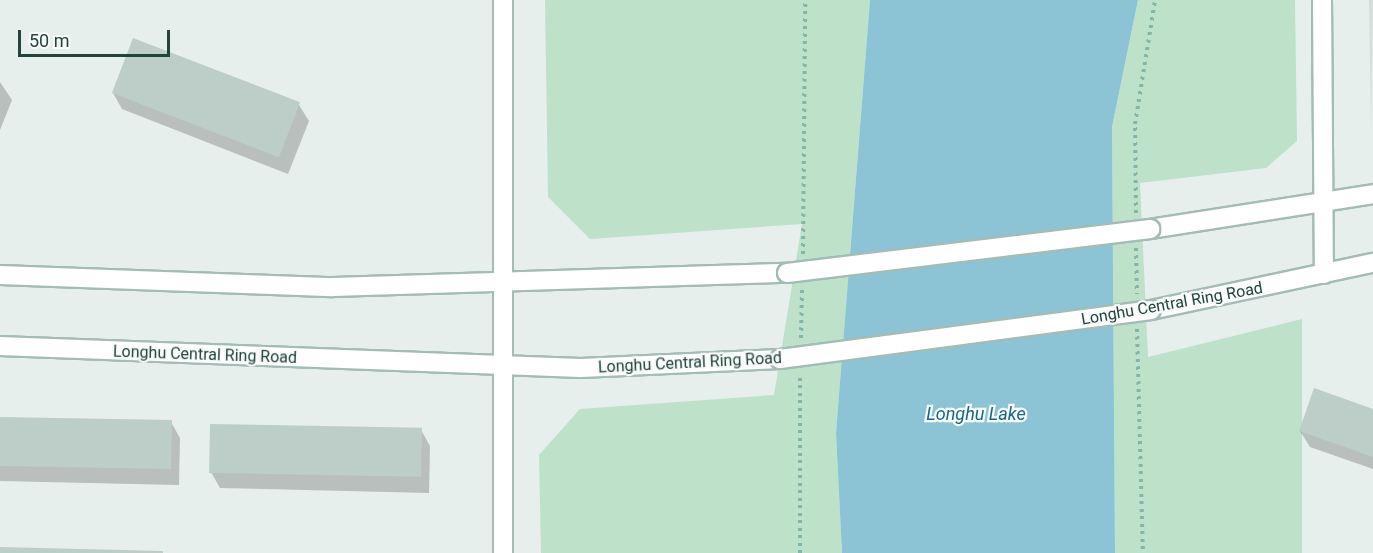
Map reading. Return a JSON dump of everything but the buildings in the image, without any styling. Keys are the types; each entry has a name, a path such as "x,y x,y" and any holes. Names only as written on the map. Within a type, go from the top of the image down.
{"main road":[{"path":"502,553 503,0"},
{"path":"1322,0 1324,274"},
{"path":"0,275 227,286 503,285 787,273 1373,194"},
{"name":"Longhu Central Ring Road","path":"0,346 503,363 581,368 780,359 1142,309 1373,263"}],"path":[{"path":"1143,224 1135,124 1155,0"},
{"path":"1136,243 1142,309 1143,553"}],"shaded area":[{"path":"1369,0 1373,0 1371,131"}],"green space":[{"path":"545,0 870,0 836,433 842,553 541,553 539,455 580,409 774,395 802,224 590,239 548,197"},
{"path":"1138,0 1295,0 1297,141 1266,168 1140,183 1148,357 1302,319 1302,553 1115,553 1112,127"}],"water":[{"name":"Longhu Lake","path":"870,0 1138,0 1112,127 1115,553 842,553 836,433"}]}
